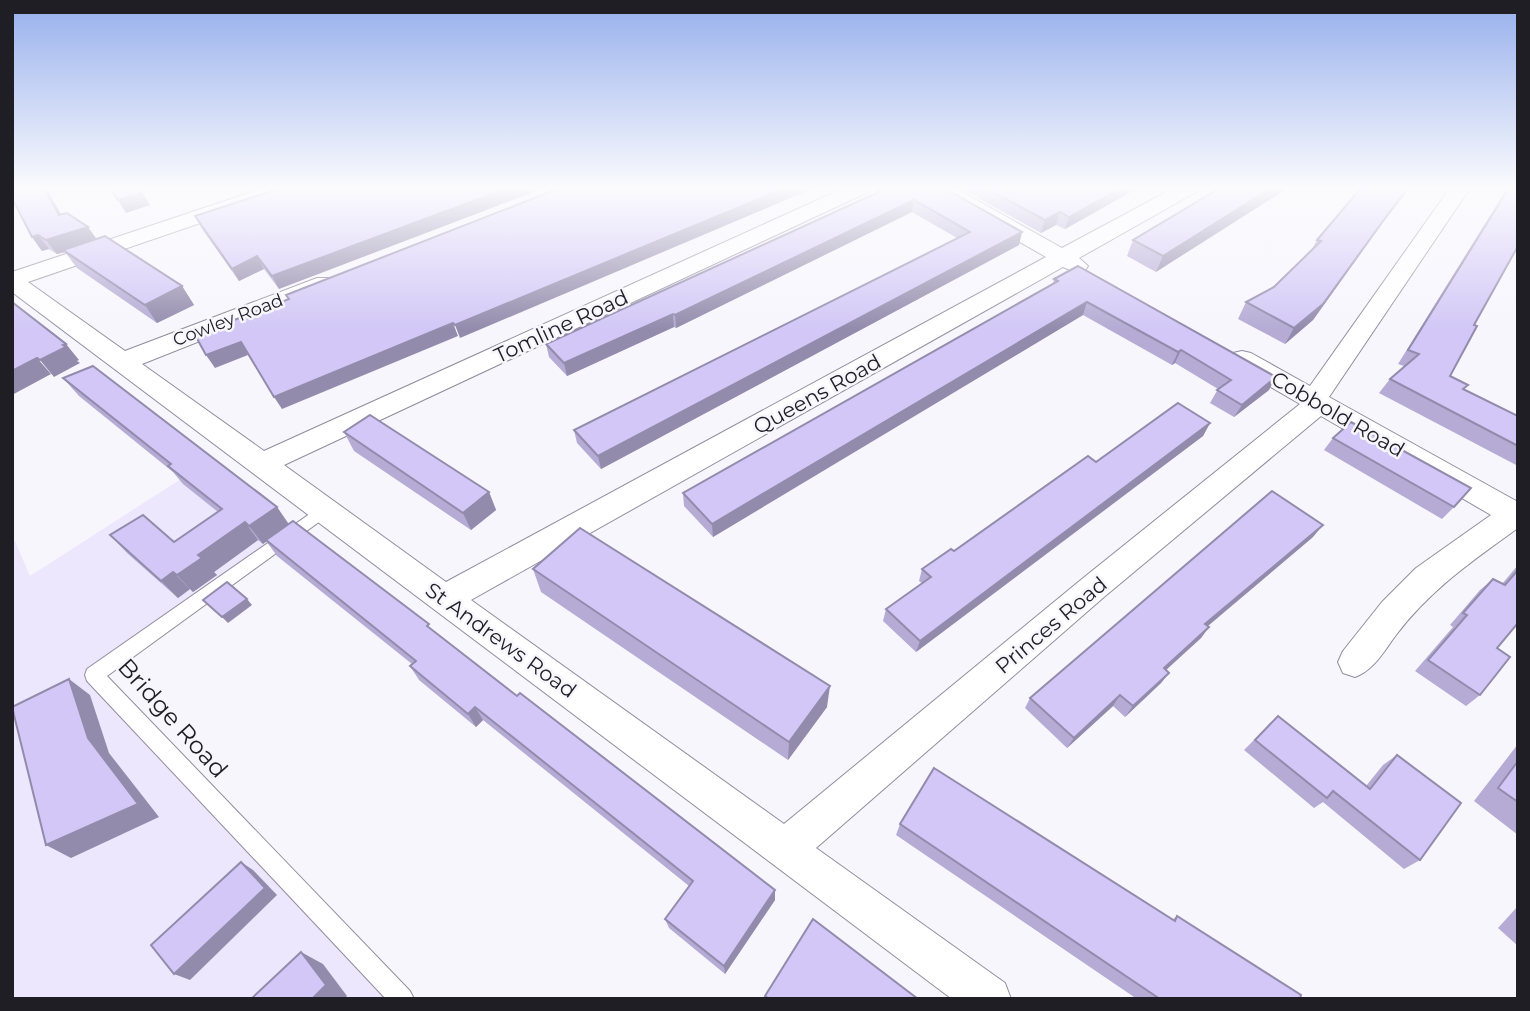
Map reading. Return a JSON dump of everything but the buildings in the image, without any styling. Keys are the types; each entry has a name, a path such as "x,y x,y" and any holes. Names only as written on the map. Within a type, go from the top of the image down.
{"street":[{"path":"12,281 146,235"},
{"name":"Tomline Road","path":"261,464 758,235"},
{"path":"1023,235 1098,278"},
{"name":"Queens Road","path":"445,599 1102,235"},
{"name":"Princes Road","path":"785,849 1316,401 1428,235"},
{"name":"Cowley Road","path":"122,362 340,277"},
{"name":"St Andrews Road","path":"12,281 989,999"},
{"name":"Cobbold Road","path":"1217,345 1516,515"},
{"path":"1355,662 1394,612 1427,577 1516,515"}],"lane":[{"name":"Bridge Road","path":"324,510 94,675 402,999"}],"shaded area":[{"path":"212,459 292,533 95,675 402,999 12,999 12,534 30,576"}]}
